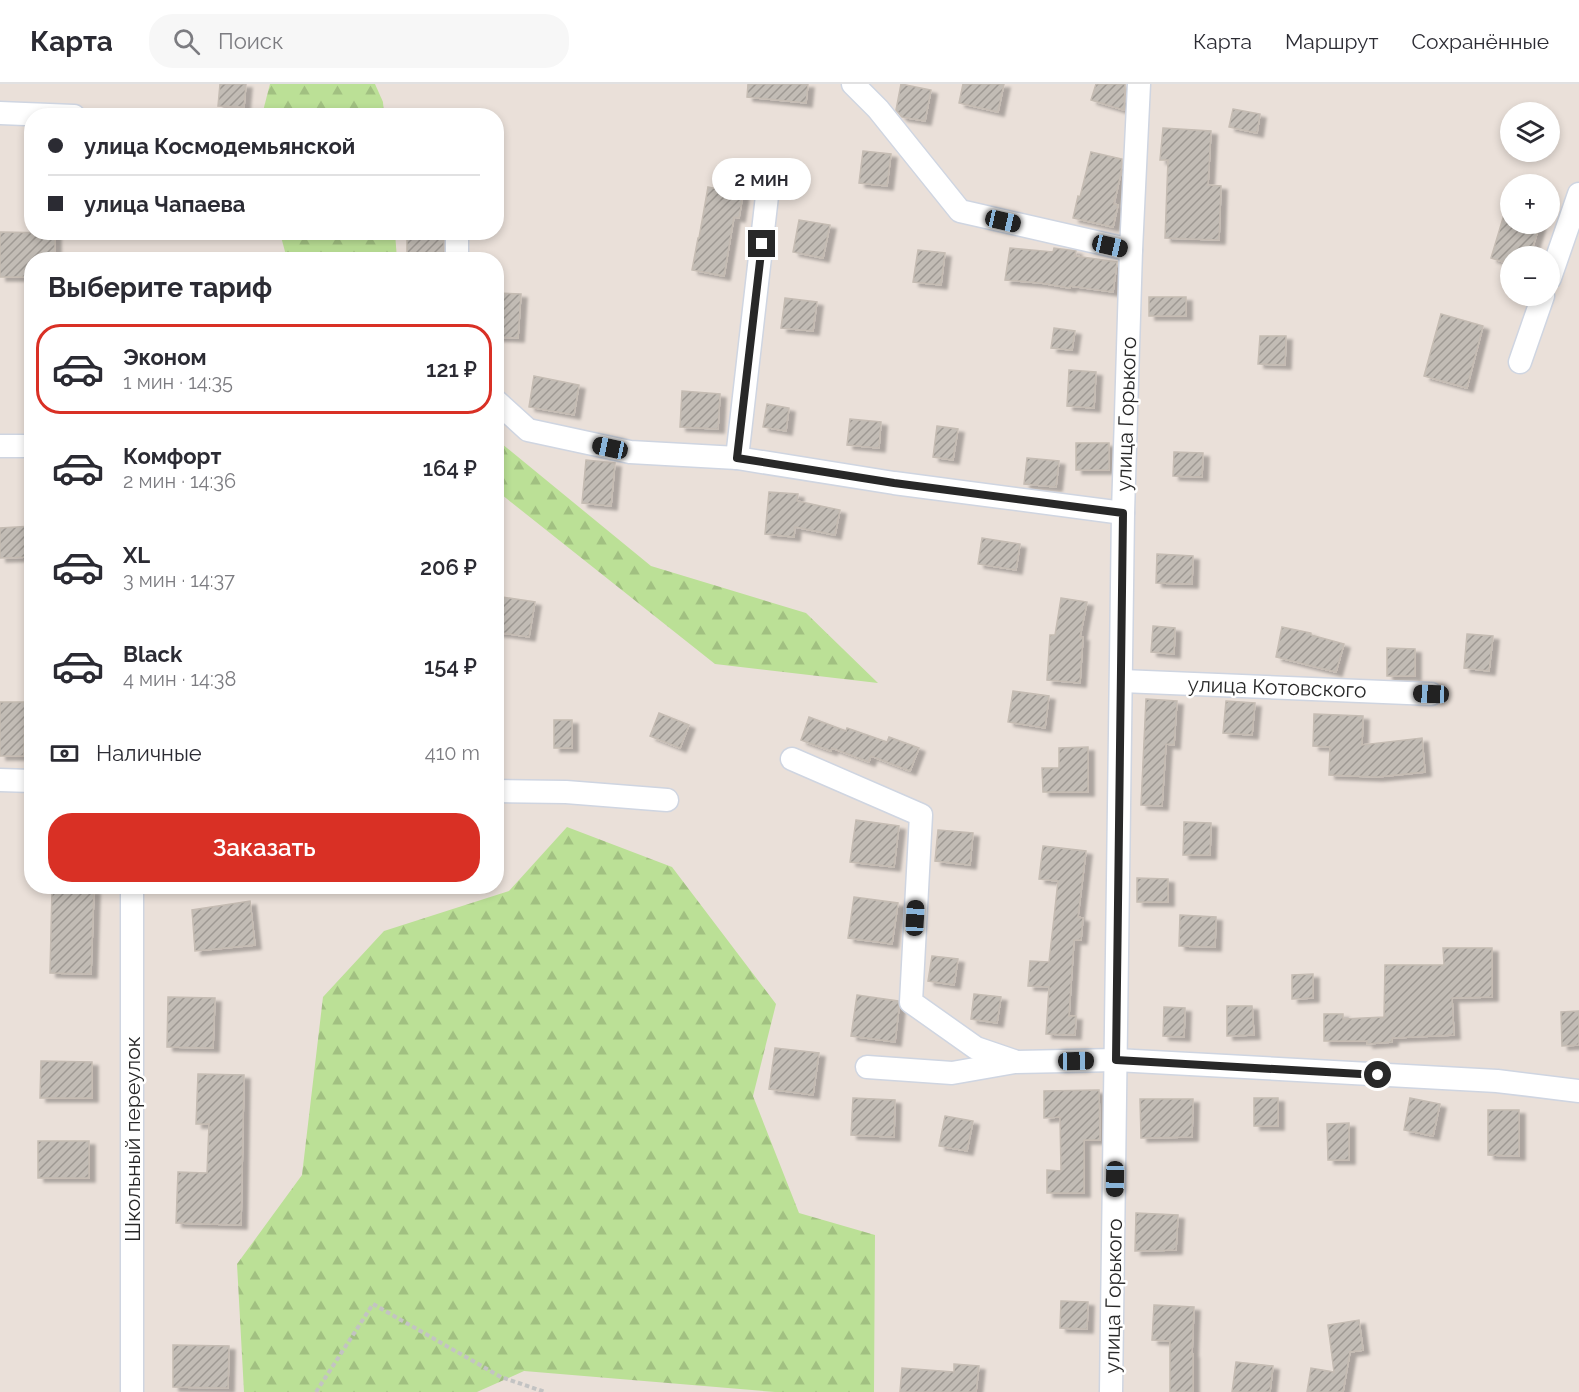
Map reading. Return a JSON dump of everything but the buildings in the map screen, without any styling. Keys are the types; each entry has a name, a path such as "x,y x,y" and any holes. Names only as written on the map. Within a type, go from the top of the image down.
{"street":[{"path":"853,84 878,109 960,211 1131,250"},
{"name":"улица Горького","path":"1111,1392 1123,513 1131,250 1139,84"},
{"path":"0,113 24,114"},
{"path":"1560,249 1579,194"},
{"path":"737,458 767,196"},
{"path":"1520,362 1540,306"},
{"path":"504,408 528,430 630,452 737,458 894,483 1123,513"},
{"path":"0,446 24,446"},
{"name":"улица Котовского","path":"1122,681 1431,694"},
{"path":"792,759 921,815 911,1002 976,1048 1015,1062"},
{"path":"0,780 24,781"},
{"path":"504,791 566,792 667,800"},
{"name":"Школьный переулок","path":"132,894 132,1392"},
{"path":"867,1067 952,1073 1015,1062 1116,1060 1497,1082 1579,1090"}],"path":[{"path":"316,1392 374,1304 501,1377 545,1392"}],"green space":[{"path":"270,84 375,84 383,108 264,108"},
{"path":"282,240 396,240 396,252 285,252"},
{"path":"504,446 651,566 806,613 878,683 715,664 504,497"},
{"path":"567,827 672,867 776,1004 753,1096 799,1213 875,1235 874,1392 775,1392 524,1371 477,1392 244,1392 237,1264 302,1175 323,997 384,931 509,891"}],"route":[{"path":"762,244 737,458 894,483 1123,513 1116,1060 1378,1075"}]}
